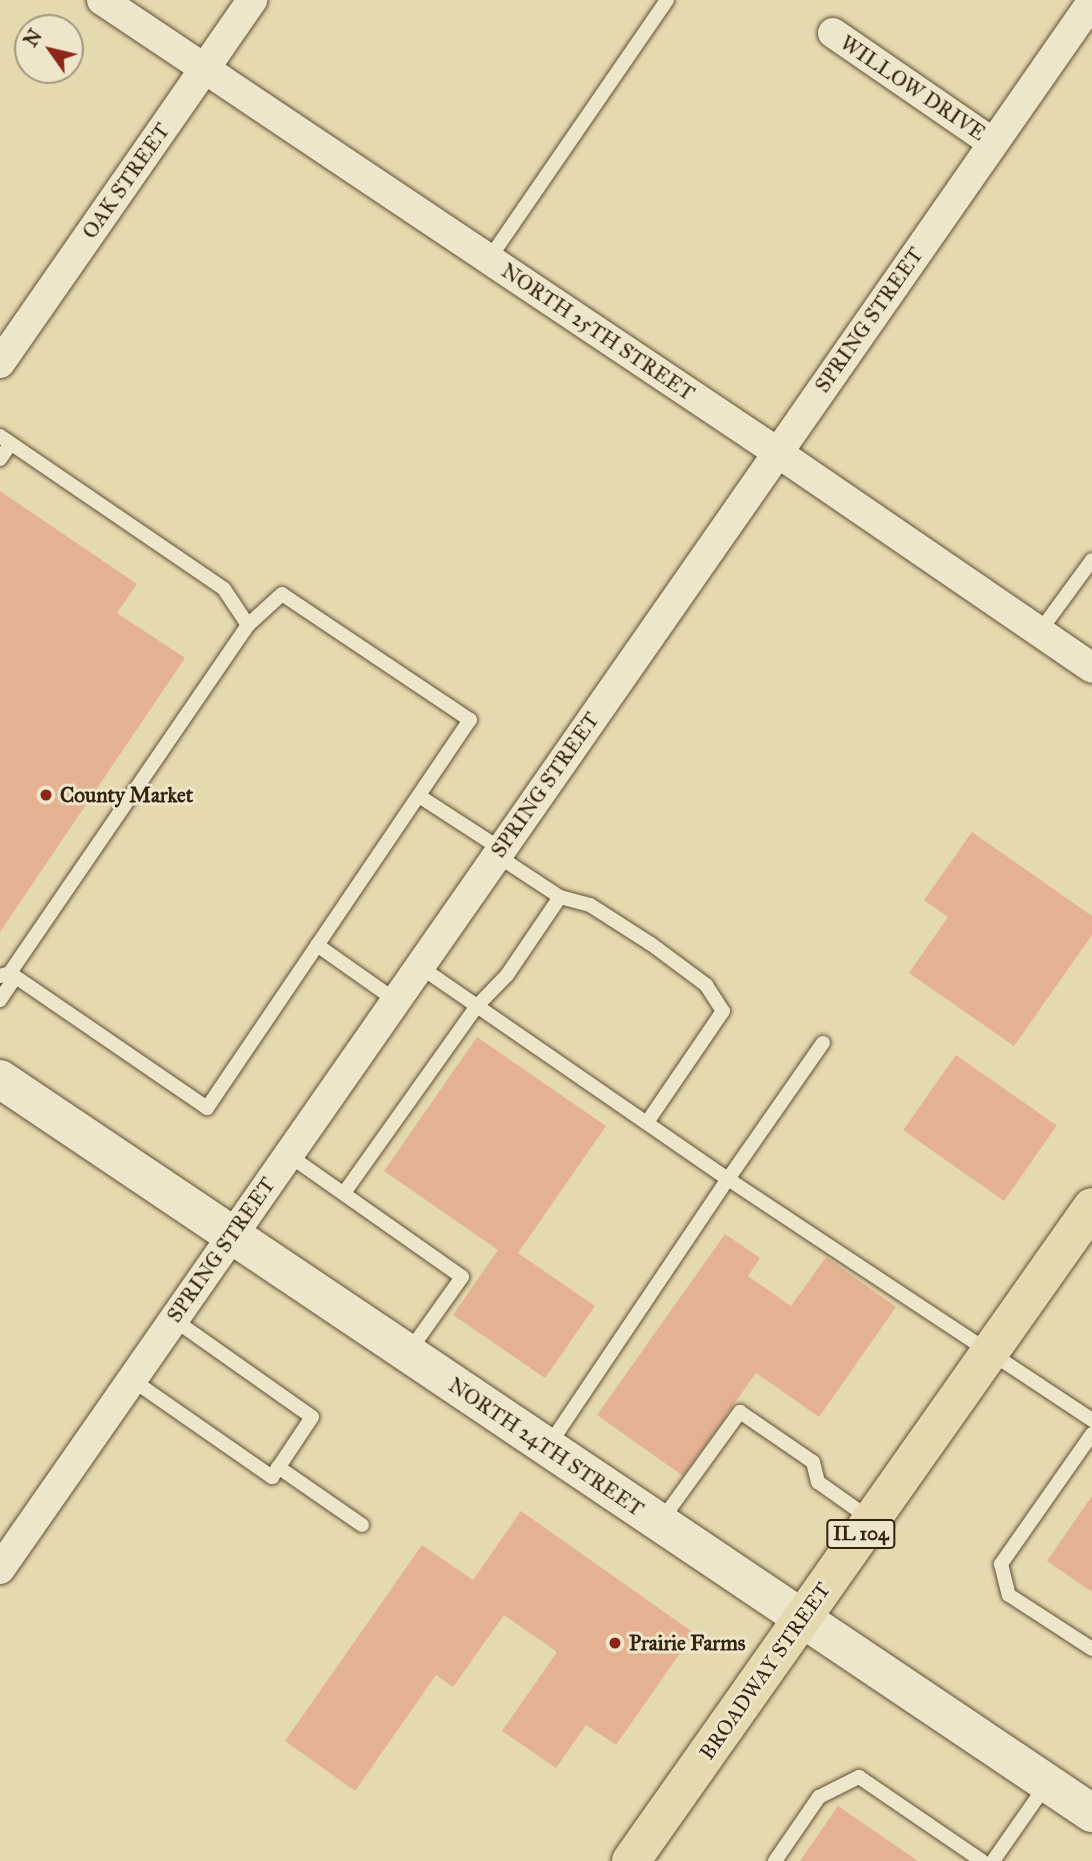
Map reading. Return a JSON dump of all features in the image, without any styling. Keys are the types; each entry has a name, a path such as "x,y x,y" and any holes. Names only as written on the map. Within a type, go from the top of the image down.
{"main road":[{"name":"NORTH 24TH STREET","path":"0,1079 1047,1784 1089,1804"},
{"name":"BROADWAY STREET","path":"631,1861 1092,1207"}],"street":[{"name":"NORTH 25TH STREET","path":"102,0 1092,668"},
{"name":"OAK STREET","path":"0,363 252,0"},
{"name":"SPRING STREET","path":"0,1569 1092,2"},
{"name":"WILLOW DRIVE","path":"833,33 993,143"}],"lane":[{"path":"489,259 667,0"},
{"path":"0,459 5,439 224,589 248,625"},
{"path":"1040,631 1090,567"},
{"path":"282,594 470,720 207,1108 5,974 248,625 282,594"},
{"path":"419,796 560,897 590,905 651,944 706,985 723,1011 648,1121"},
{"path":"344,1193 477,1006 507,975 560,897"},
{"path":"317,945 395,1000"},
{"path":"419,966 728,1178 1092,1420"},
{"path":"0,1000 12,982 5,974"},
{"path":"547,1448 822,1042"},
{"path":"287,1154 462,1277 408,1354"},
{"path":"131,1379 272,1477 312,1417 173,1319"},
{"path":"659,1523 740,1412 813,1462 818,1482 871,1520"},
{"path":"1092,1434 1001,1564 1009,1595 1092,1649"},
{"path":"278,1467 362,1525"},
{"path":"779,1860 820,1797 859,1777 982,1861"},
{"path":"993,1861 1047,1784"}],"building":[{"name":"County Market","path":"0,491 137,584 117,613 185,658 0,932"},
{"path":"972,832 1092,916 1092,935 1014,1046 909,973 948,917 924,900"},
{"path":"477,1037 606,1126 518,1253 595,1306 545,1378 453,1315 498,1250 384,1171"},
{"path":"956,1055 1057,1126 1004,1201 903,1130"},
{"path":"725,1234 760,1258 748,1276 791,1306 826,1257 896,1307 819,1417 756,1373 683,1476 597,1415"},
{"path":"1092,1496 1092,1592 1047,1561"},
{"name":"Prairie Farms","path":"521,1511 694,1633 616,1745 586,1725 556,1768 502,1731 557,1652 504,1615 453,1687 436,1675 355,1791 285,1741 422,1545 473,1580"},
{"path":"838,1806 918,1861 800,1861"}],"place":[{"name":"County Market","path":"46,795"},
{"name":"Prairie Farms","path":"615,1643"}]}
